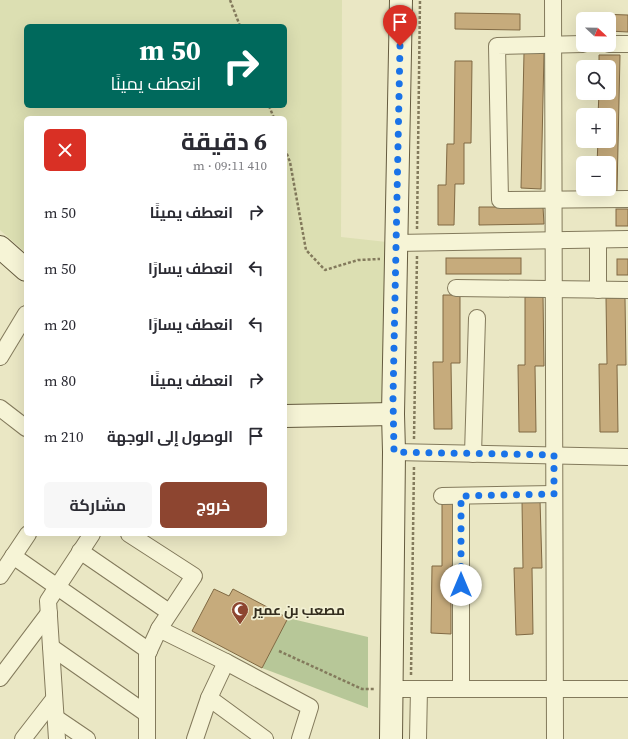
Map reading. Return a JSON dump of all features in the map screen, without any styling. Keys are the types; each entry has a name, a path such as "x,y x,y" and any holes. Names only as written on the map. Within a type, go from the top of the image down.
{"main road":[{"path":"391,739 407,689 404,452 393,414 401,0"},
{"path":"0,247 24,268"},
{"path":"287,416 393,414"}],"street":[{"path":"553,0 555,739"},
{"path":"576,44 497,46 500,200 628,199"},
{"path":"616,44 628,44"},
{"path":"598,240 598,290"},
{"path":"396,250 417,243 628,240"},
{"path":"456,288 628,290"},
{"path":"0,357 24,317"},
{"path":"473,454 477,318"},
{"path":"0,408 24,422"},
{"path":"404,452 628,457"},
{"path":"442,496 554,494"},
{"path":"461,496 461,689"},
{"path":"0,576 27,536"},
{"path":"57,739 48,601 91,536"},
{"path":"132,536 194,576 169,612 147,655 147,739"},
{"path":"80,552 169,612"},
{"path":"13,556 149,651"},
{"path":"0,678 49,613"},
{"path":"159,629 226,662 310,707 300,739"},
{"path":"51,647 147,714"},
{"path":"195,739 209,698 226,662"},
{"path":"418,739 407,689 628,689"},
{"path":"209,698 265,739"},
{"path":"23,739 54,699"},
{"path":"56,718 87,739"}],"path":[{"path":"230,0 239,24"},
{"path":"279,652 362,689 407,689 404,452 417,243 420,0"},
{"path":"287,154 290,162 306,250 325,270 396,250"}],"green space":[{"path":"0,0 342,0 341,237 396,243 393,414 287,416 287,116 24,116 24,251 0,230"},
{"path":"288,618 368,637 368,708 262,668"}],"building":[{"path":"455,13 520,14 520,30 455,29"},
{"path":"616,15 628,15 628,32 616,31"},
{"path":"524,53 544,53 541,189 521,188"},
{"path":"599,55 620,55 617,191 616,156 597,156 598,148 616,148 616,108 598,108 599,100 616,100 616,60 599,60"},
{"path":"455,61 472,61 471,143 464,143 464,184 455,184 454,225 438,225 438,185 446,185 447,144 454,144"},
{"path":"479,207 543,207 544,224 479,225"},
{"path":"616,209 628,209 628,226 616,226"},
{"path":"446,258 521,258 521,274 446,274"},
{"path":"617,259 628,259 628,275 617,275"},
{"path":"443,295 460,295 460,363 451,363 452,429 434,429 433,362 443,362"},
{"path":"543,296 544,366 535,366 536,432 519,432 518,365 525,365 525,297"},
{"path":"606,298 625,298 626,365 617,365 618,432 600,432 599,364 607,364"},
{"path":"442,500 459,500 458,566 451,566 451,634 431,633 432,566 442,566"},
{"path":"540,500 542,568 532,568 533,634 516,635 514,568 523,568 522,501"},
{"name":"مصعب بن عمير","path":"214,589 229,596 233,589 288,618 262,668 192,631"}],"place":[{"name":"مصعب بن عمير","path":"240,625"}],"route":[{"path":"400,46 393,398 394,452 554,455 554,494 461,496 461,585"}]}
